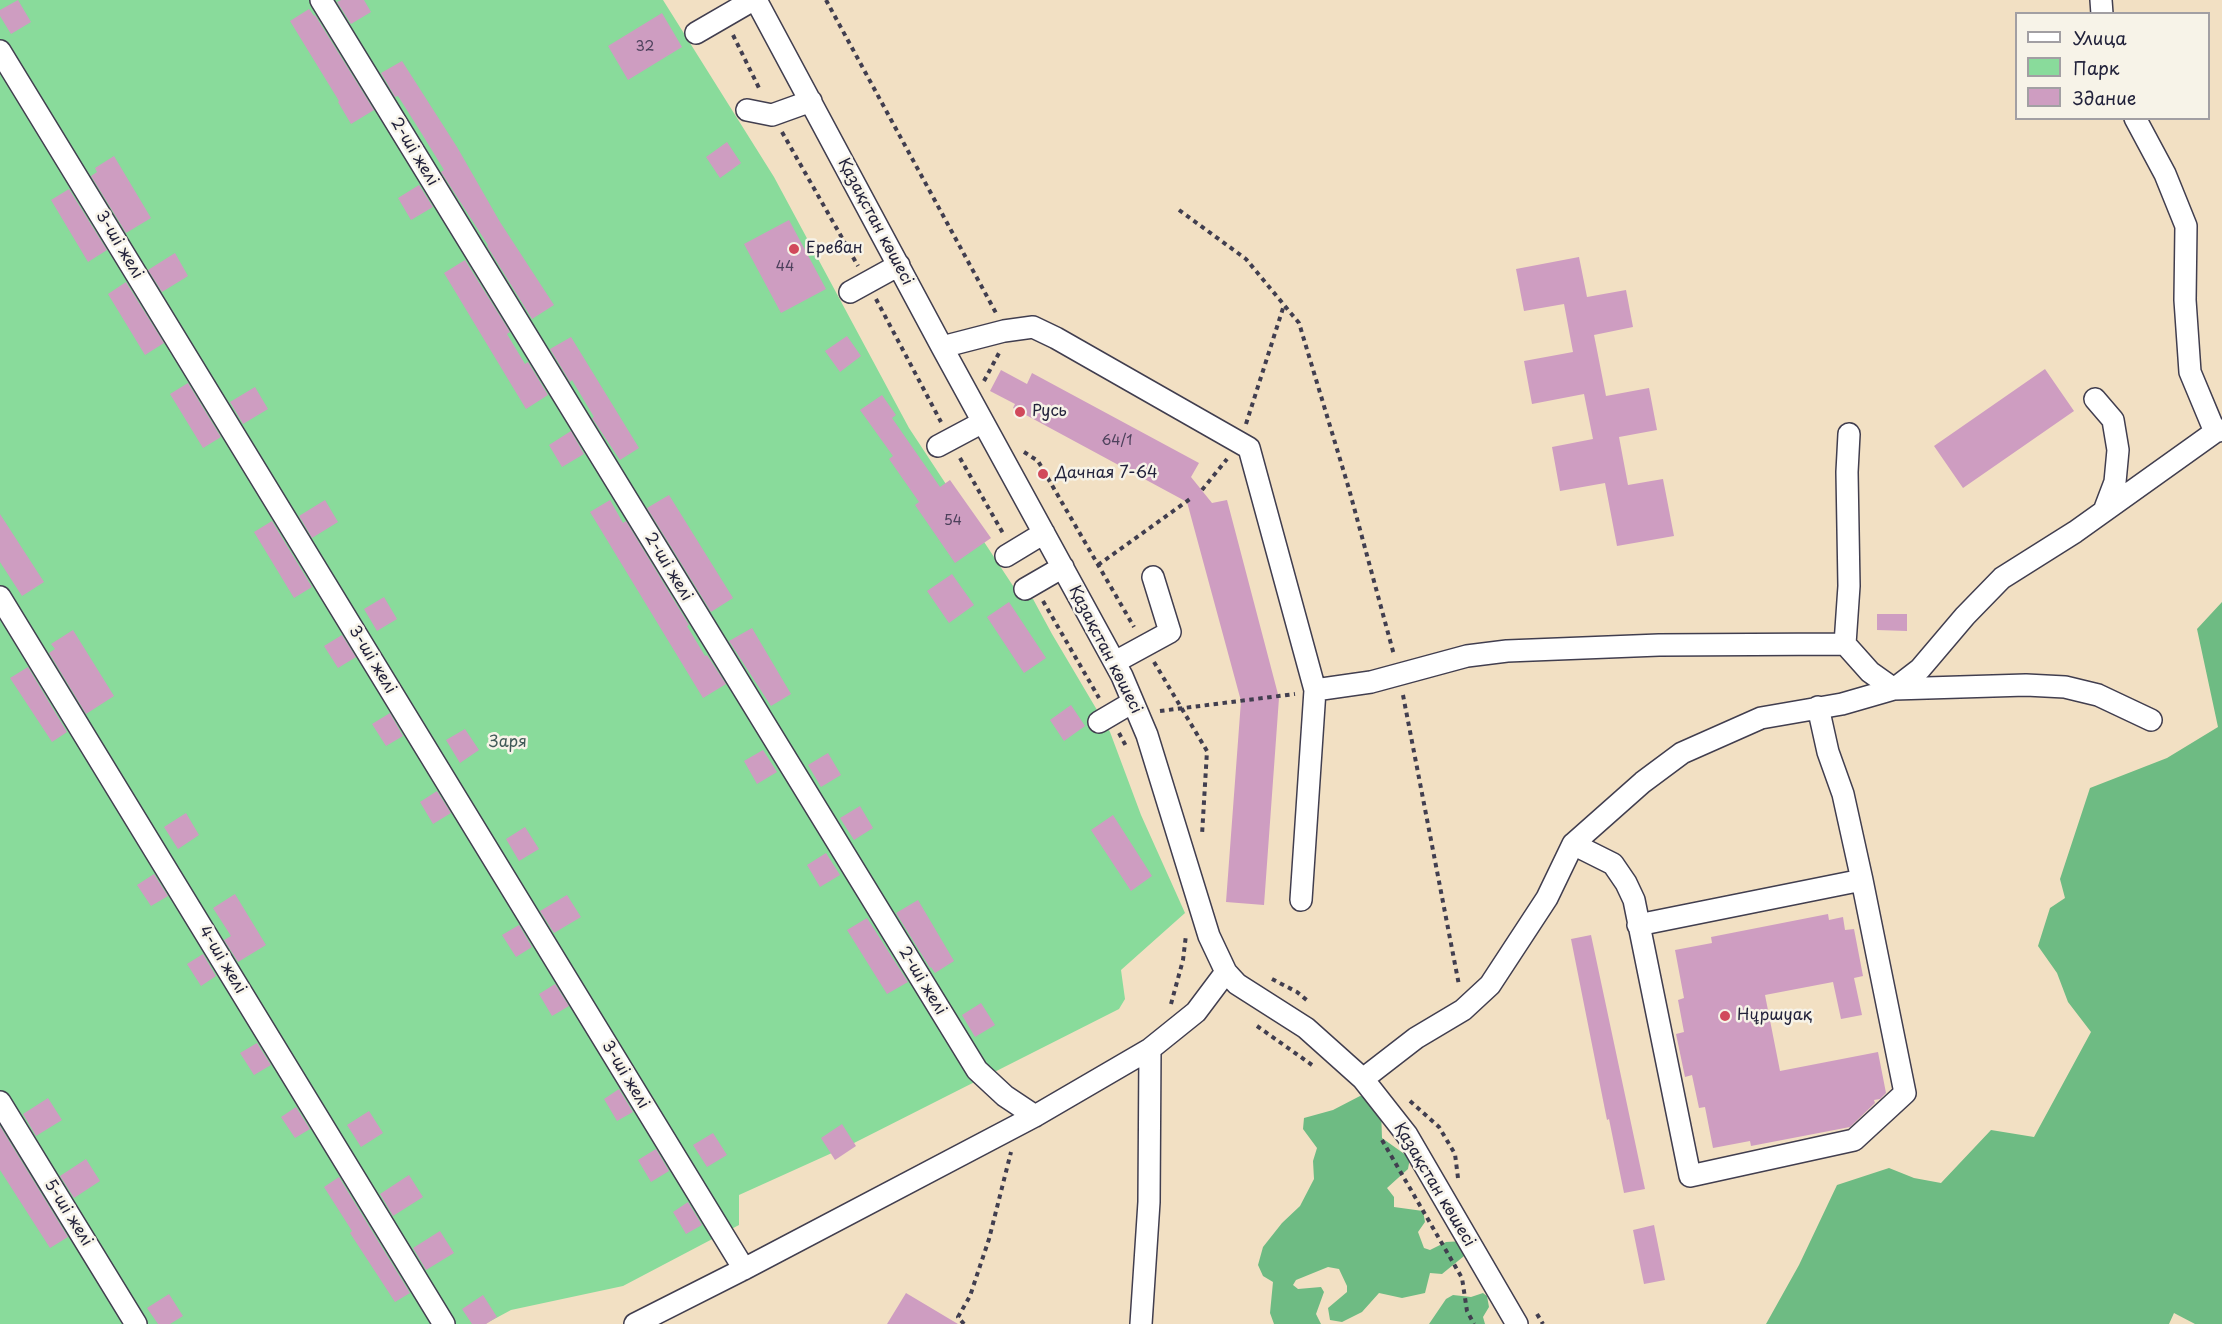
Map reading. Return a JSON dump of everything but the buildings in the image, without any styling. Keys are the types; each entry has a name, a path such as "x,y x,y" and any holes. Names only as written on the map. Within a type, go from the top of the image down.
{"street":[{"name":"2-ші желі","path":"321,0 977,1070 1027,1120"},
{"path":"696,33 755,0"},
{"name":"Қазақстан көшесі","path":"755,0 1115,662 1147,735 1209,936 1226,972 1237,984 1306,1028 1363,1079 1407,1135 1517,1324"},
{"name":"3-ші желі","path":"0,51 744,1269"},
{"path":"747,110 772,115 811,101"},
{"path":"1894,689 1920,669 1965,616 2002,578 2075,532 2218,431 2190,372 2185,300 2186,226 2166,174 2136,120"},
{"path":"859,288 899,266"},
{"path":"942,347 1004,331 1034,327 1249,448 1316,690 1301,900"},
{"path":"2095,399 2113,420 2118,450 2115,483 2104,511"},
{"path":"944,442 983,422"},
{"path":"1849,434 1848,586 1845,644 1870,672 1894,689"},
{"path":"1010,554 1044,533"},
{"path":"1029,587 1062,567"},
{"path":"1115,662 1170,632 1153,577"},
{"name":"4-ші желі","path":"0,597 444,1324"},
{"path":"1316,690 1371,682 1467,656 1507,651 1659,645 1845,644"},
{"path":"1363,1079 1416,1038 1464,1010 1490,985 1547,898 1573,844 1643,782 1682,753 1761,718 1842,704 1894,689 2026,685 2065,687 2098,695 2151,720"},
{"path":"1573,844 1612,864 1626,883 1634,900 1690,1176 1854,1140 1905,1093 1843,794 1828,752 1818,707"},
{"path":"1104,719 1136,708"},
{"path":"1638,925 1862,880"},
{"path":"635,1324 1027,1120 1150,1048 1196,1012 1226,972"},
{"path":"1141,1324 1149,1202 1150,1048"},
{"name":"5-ші желі","path":"0,1102 136,1324"}],"path":[{"path":"826,0 1004,331 1006,340 980,389"},
{"path":"724,16 859,288 944,442 1010,554"},
{"path":"1179,210 1246,259 1299,323 1350,489 1400,675 1464,1010"},
{"path":"1202,490 1240,443 1284,305"},
{"path":"1020,450 1038,460"},
{"path":"1098,565 1190,499"},
{"path":"1029,587 1104,719 1131,753"},
{"path":"1136,708 1265,699 1316,690"},
{"path":"1168,1015 1183,960 1187,928"},
{"path":"1257,1026 1316,1068"},
{"path":"964,1324 958,1317 970,1296 1027,1120"},
{"path":"1379,1136 1462,1278 1467,1311 1474,1324"}],"green space":[{"name":"Заря","path":"0,0 663,0 774,177 909,428 1021,598 1033,599 1110,732 1141,815 1185,913 1121,970 1125,999 1119,1009 854,1143 739,1195 739,1225 623,1286 511,1310 485,1324 0,1324"},
{"path":"2222,602 2222,1324 2195,1324 2174,1313 2169,1324 1766,1324 1799,1265 1837,1185 1889,1168 1914,1178 1941,1183 1991,1130 2034,1137 2091,1032 2068,1002 2057,973 2038,946 2050,908 2065,898 2060,879 2090,788 2167,758 2218,727 2197,629"},
{"path":"1360,1096 1377,1098 1381,1109 1382,1138 1410,1158 1408,1169 1387,1188 1394,1197 1394,1207 1423,1211 1425,1222 1418,1232 1424,1248 1430,1250 1446,1242 1465,1241 1469,1252 1442,1274 1430,1273 1425,1293 1402,1298 1379,1293 1362,1312 1342,1322 1330,1320 1328,1308 1347,1292 1347,1286 1339,1269 1328,1267 1296,1280 1293,1285 1298,1289 1321,1287 1324,1292 1316,1314 1321,1324 1274,1324 1270,1313 1273,1282 1263,1276 1258,1265 1263,1247 1282,1223 1300,1206 1314,1179 1313,1161 1317,1148 1303,1129 1304,1118 1333,1110"},
{"path":"1483,1293 1487,1296 1489,1307 1483,1317 1485,1324 1429,1324 1446,1299 1453,1295 1471,1297"}],"place":[{"name":"Ереван","path":"794,249"},
{"name":"Русь","path":"1020,412"},
{"name":"Дачная 7-64","path":"1043,474"},
{"name":"Нұршуақ","path":"1725,1016"}]}
